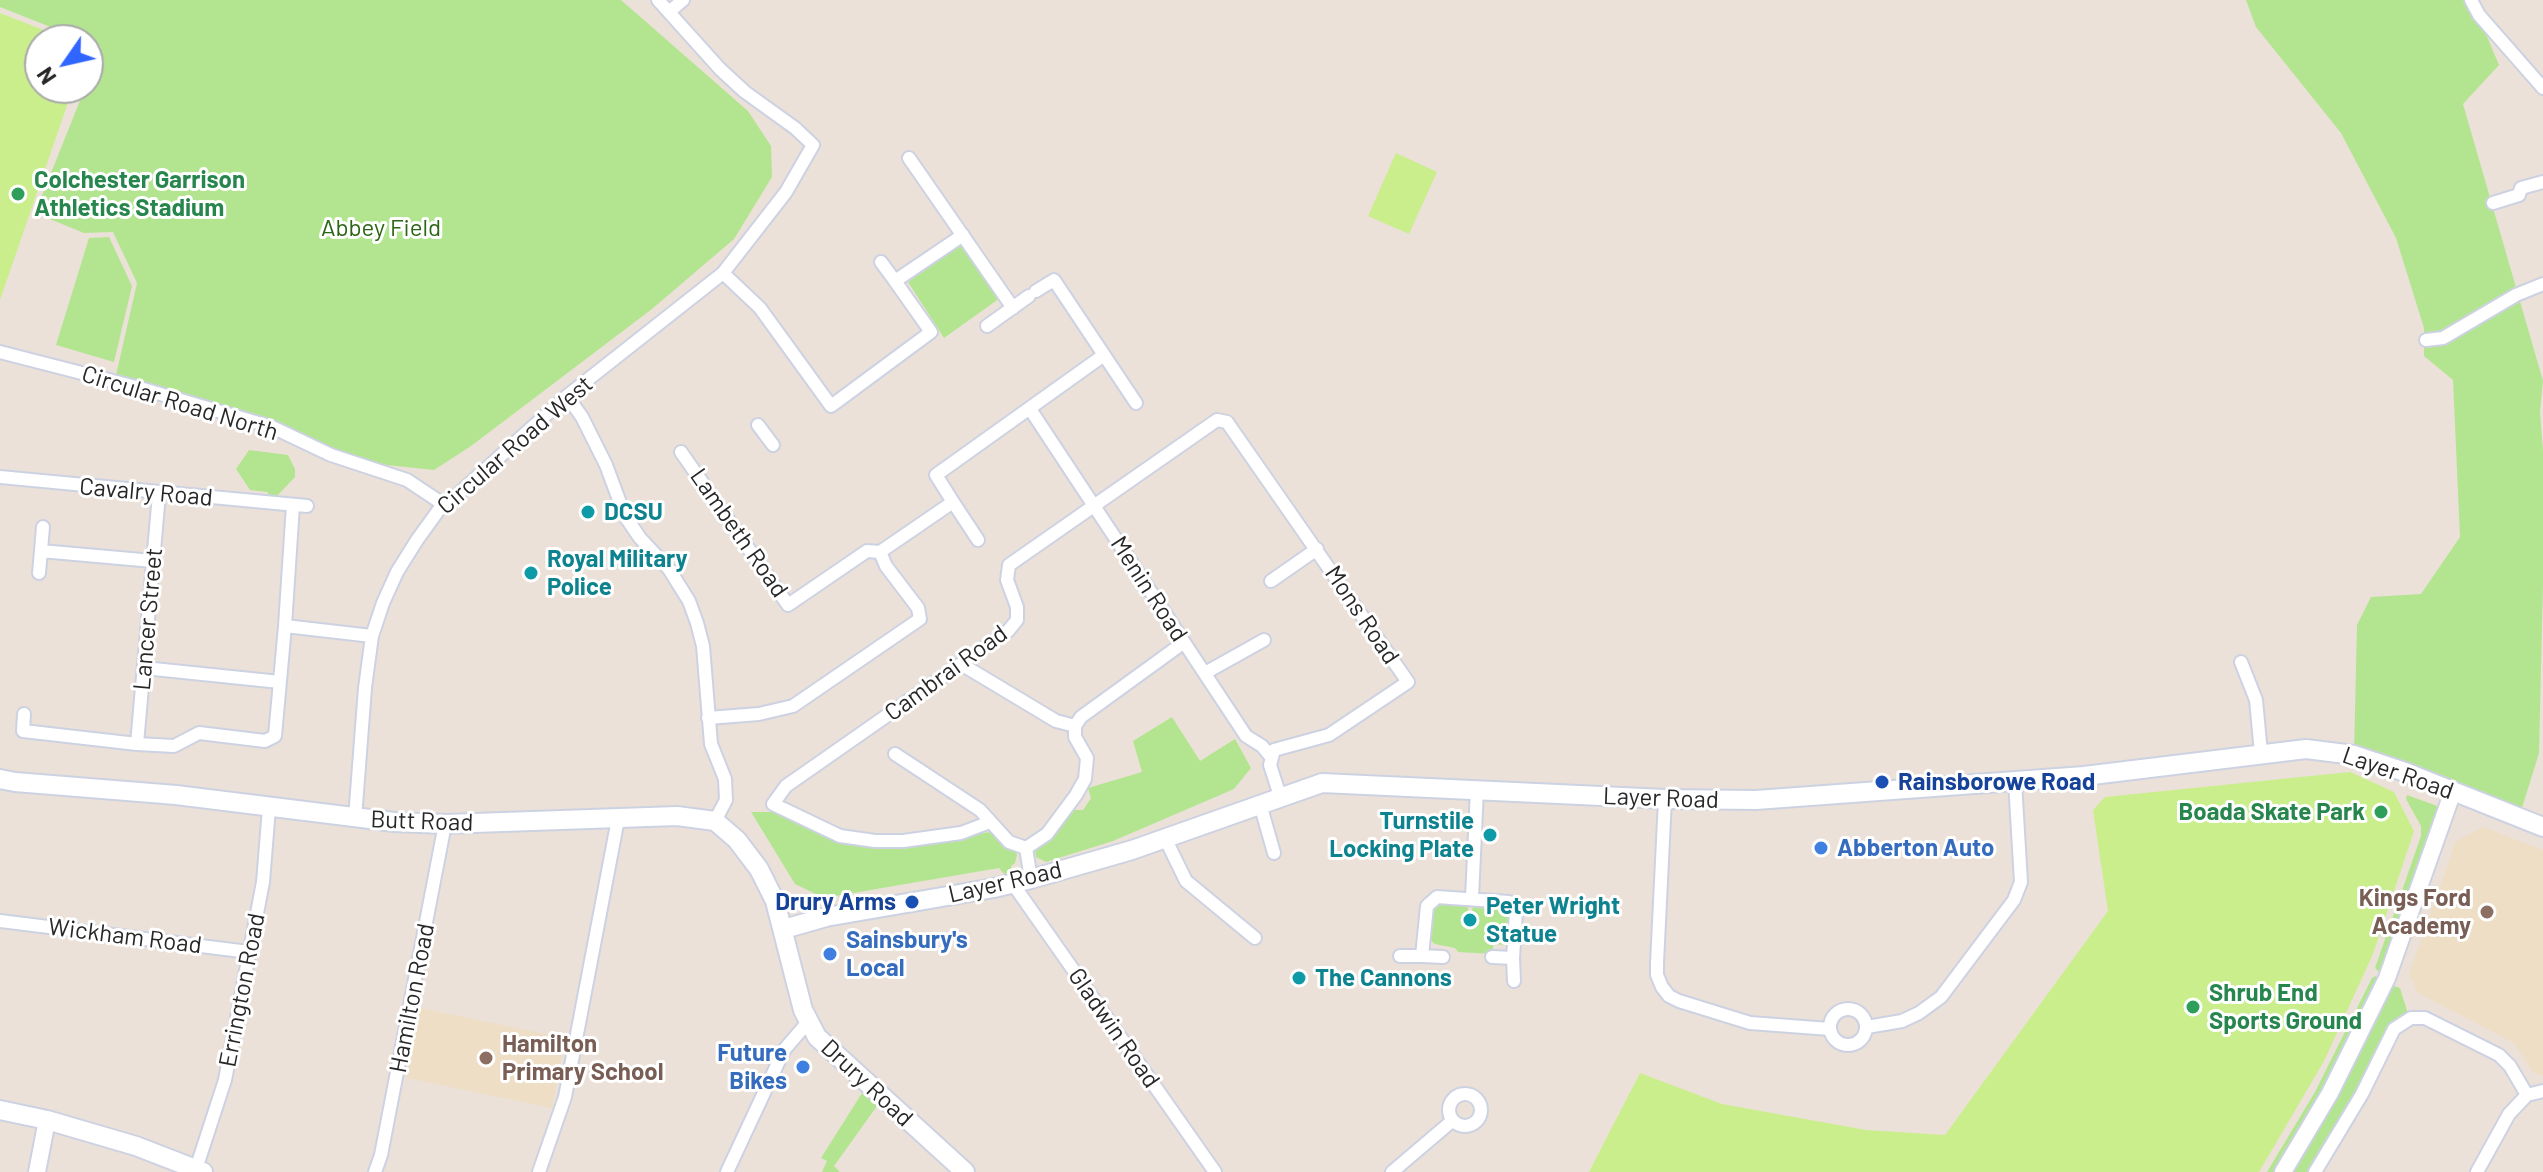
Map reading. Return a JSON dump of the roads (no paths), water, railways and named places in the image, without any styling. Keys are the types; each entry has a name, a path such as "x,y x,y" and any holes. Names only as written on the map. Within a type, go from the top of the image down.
{"main road":[{"name":"Layer Road","path":"784,929 826,917 1022,881 1165,838 1309,786 1336,782 1665,799 1756,800 2015,782 2306,749 2354,755 2543,827"},
{"name":"Butt Road","path":"0,779 176,795 355,818 445,824 677,816 715,821"},
{"path":"715,821 737,840 759,869 775,901 784,929"},
{"name":"Drury Road","path":"784,929 808,1022 830,1052 965,1172"},
{"path":"0,1110 136,1146 200,1171"}],"street":[{"path":"658,0 669,12 683,0"},
{"path":"2471,0 2479,15 2541,83"},
{"name":"Circular Road West","path":"355,818 372,636 397,572 443,504 456,496 567,396 723,273 786,192 813,145 720,69 669,12"},
{"path":"909,158 1013,308"},
{"path":"2493,203 2519,195 2521,188 2543,182"},
{"path":"895,281 963,235"},
{"path":"723,273 760,308 831,406 931,332 881,262"},
{"path":"987,326 1054,280 1136,403"},
{"path":"2426,340 2443,338 2516,295 2543,284"},
{"name":"Circular Road North","path":"0,352 140,388 272,427 331,455 407,480 443,504"},
{"path":"978,540 936,475 1104,355"},
{"path":"567,396 582,417 606,465 625,516 640,538 669,569 689,601 703,646 711,744 725,779 726,800 715,821"},
{"name":"Menin Road","path":"1030,409 1246,736 1262,746 1271,757"},
{"name":"Cambrai Road","path":"990,822 961,833 903,841 875,841 840,836 773,804 786,786 1008,631 1017,620 1017,607 1007,580 1009,565 1217,420 1227,422"},
{"name":"Mons Road","path":"1227,422 1408,682 1329,735 1282,745 1274,750 1271,757"},
{"path":"758,425 773,445"},
{"name":"Lambeth Road","path":"681,452 788,605 867,551 880,552"},
{"name":"Cavalry Road","path":"0,477 307,506"},
{"name":"Lancer Street","path":"137,744 159,494"},
{"path":"708,718 759,714 793,706 920,619 918,608 886,566 880,552 953,502"},
{"path":"24,714 23,731 137,744 174,746 199,733 265,741 275,736 293,505"},
{"path":"39,573 43,527"},
{"name":"Mons Road","path":"1271,581 1317,549"},
{"path":"41,551 153,561"},
{"path":"285,626 372,636"},
{"path":"1205,673 1264,640"},
{"path":"1022,881 1026,848 1047,834 1085,779 1087,758 1075,737 1075,726 1081,717 1183,643"},
{"path":"2241,662 2256,700 2261,753"},
{"path":"961,664 1056,721 1075,726"},
{"path":"144,668 280,682"},
{"path":"895,754 980,810 1009,842 1026,848"},
{"path":"1271,757 1270,765 1280,796"},
{"path":"1867,1027 1902,1021 1941,997 2014,900 2021,882 2015,782"},
{"path":"1472,898 1477,789"},
{"path":"2283,1172 2330,1093 2387,978 2453,791"},
{"path":"1665,799 1657,975 1662,987 1669,996 1679,1001 1750,1023 1830,1029"},
{"path":"1260,804 1274,853"},
{"name":"Errington Road","path":"200,1171 225,1080 263,882 269,808"},
{"path":"539,1172 565,1097 618,819"},
{"name":"Hamilton Road","path":"375,1172 387,1125 445,824"},
{"path":"1165,838 1186,881 1255,938"},
{"name":"Gladwin Road","path":"1022,881 1215,1172"},
{"path":"1422,956 1427,906 1437,897 1509,902 1516,912 1514,981"},
{"name":"Wickham Road","path":"0,921 249,952"},
{"path":"1400,956 1443,957"},
{"path":"1492,957 1513,958"},
{"path":"1848,1009 1859,1012 1867,1027 1864,1038 1849,1046 1834,1039 1830,1029 1837,1013 1848,1009"},
{"path":"2315,1172 2362,1094 2394,1029 2411,1018 2425,1018 2499,1055 2510,1066 2527,1095"},
{"path":"727,1172 784,1050 808,1022"},
{"path":"2477,1172 2509,1114 2527,1095 2543,1091"},
{"path":"37,1172 47,1120"},
{"path":"1392,1172 1452,1121"}],"place":[{"name":"Colchester Garrison Athletics Stadium","path":"18,194"},
{"name":"DCSU","path":"588,512"},
{"name":"Royal Military Police","path":"531,573"},
{"name":"Rainsborowe Road","path":"1882,782"},
{"name":"Boada Skate Park","path":"2381,812"},
{"name":"Turnstile Locking Plate","path":"1490,835"},
{"name":"Abberton Auto","path":"1821,848"},
{"name":"Drury Arms","path":"912,902"},
{"name":"Kings Ford Academy","path":"2487,912"},
{"name":"Peter Wright Statue","path":"1470,920"},
{"name":"Sainsbury's Local","path":"830,954"},
{"name":"The Cannons","path":"1299,978"},
{"name":"Shrub End Sports Ground","path":"2193,1007"},
{"name":"Hamilton Primary School","path":"486,1058"},
{"name":"Future Bikes","path":"803,1067"}],"park label":[{"name":"Abbey Field","path":"381,228"}]}
